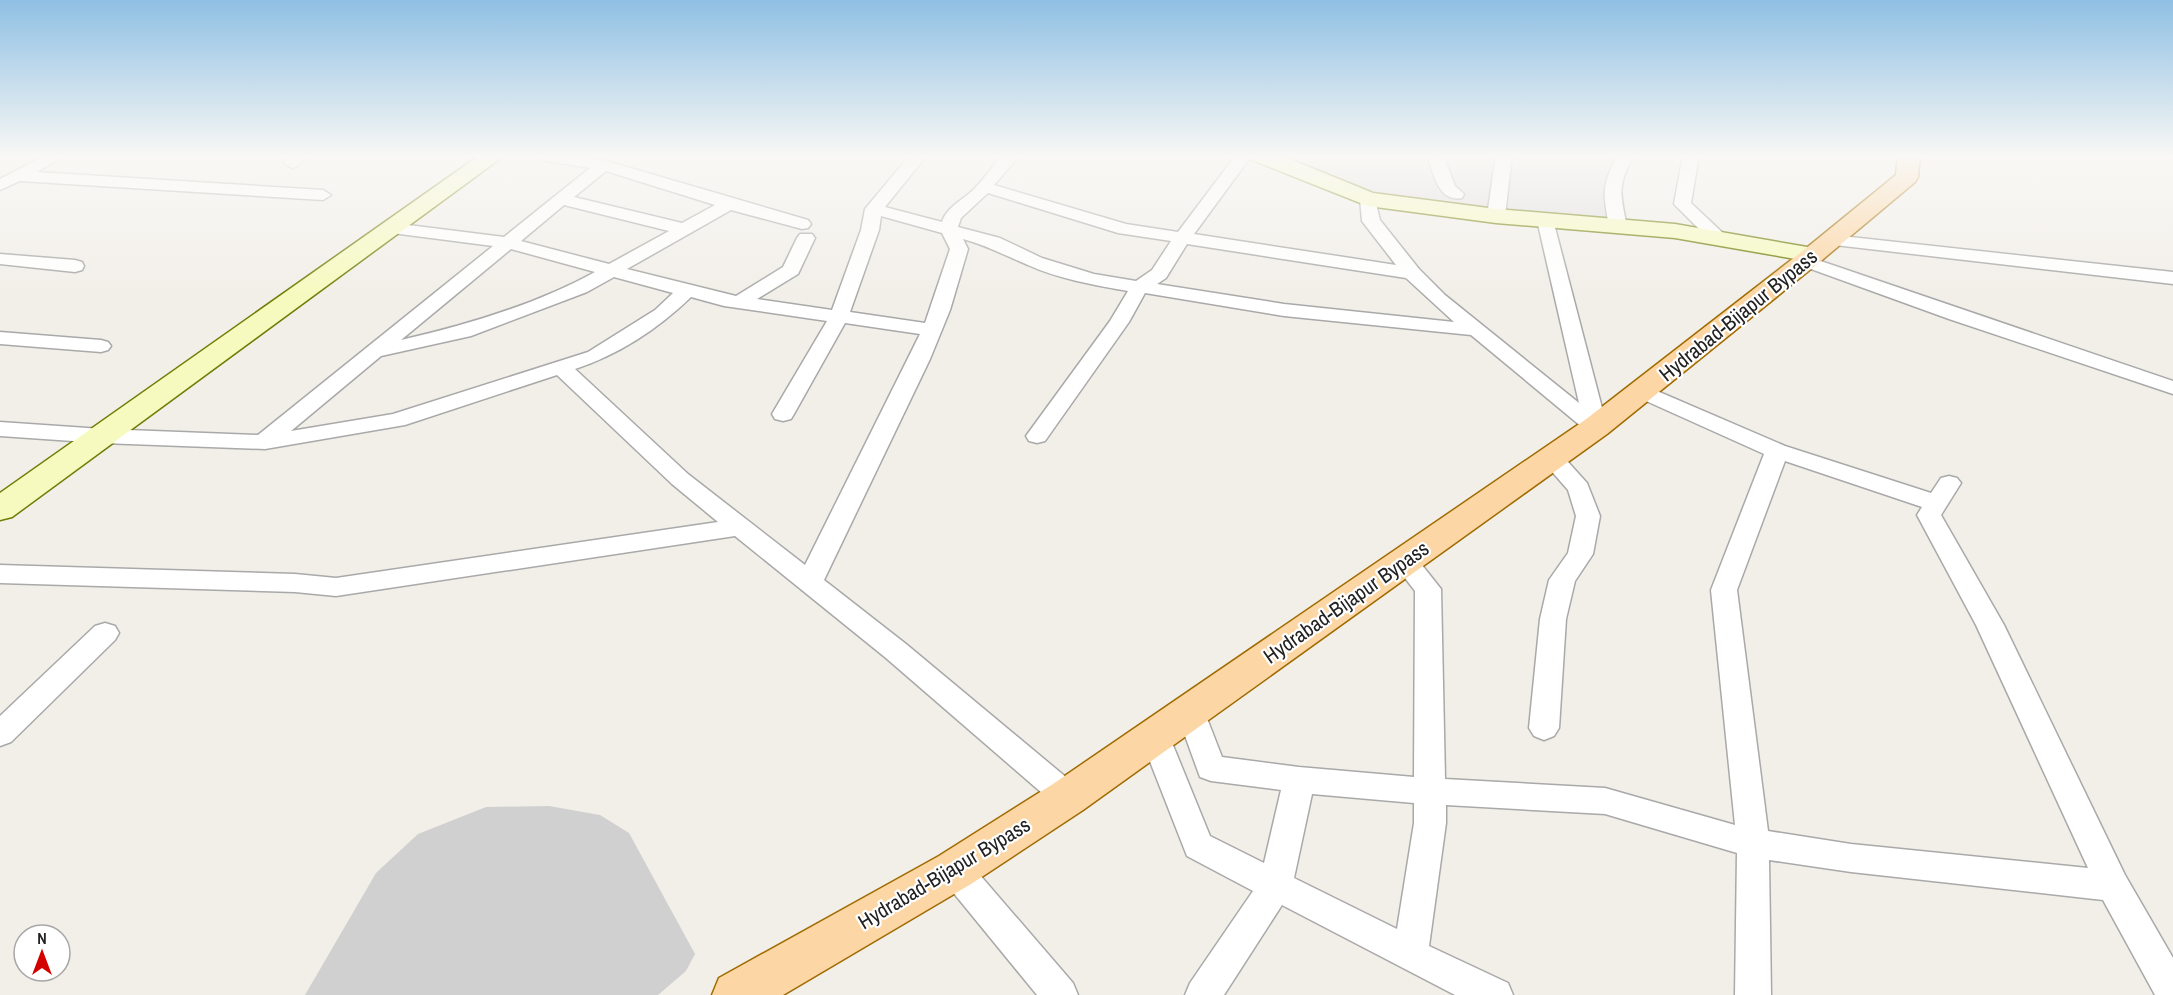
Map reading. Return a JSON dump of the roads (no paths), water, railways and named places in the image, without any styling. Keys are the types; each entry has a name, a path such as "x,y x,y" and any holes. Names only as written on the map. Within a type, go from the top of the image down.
{"main road":[{"name":"Hydrabad-Bijapur Bypass","path":"737,995 955,870 1068,797 1596,427 1878,201"}],"street":[{"path":"0,509 429,201"},
{"path":"264,442 559,201"},
{"path":"567,201 684,229"},
{"path":"721,201 804,231 791,270 739,302"},
{"path":"783,414 839,317 856,261 870,230 874,209 880,201"},
{"path":"810,582 920,359 932,330 958,249 949,229 953,216 969,201"},
{"path":"1033,201 1124,229 1412,273"},
{"path":"1037,436 1119,322 1141,286 1159,274 1209,201"},
{"path":"1368,201 1371,221 1412,273 1476,330 1596,427"},
{"path":"1386,201 1496,216 1675,231 1817,252 2173,278"},
{"path":"1496,216 1498,201"},
{"path":"1613,201 1618,226"},
{"path":"1682,201 1682,204 1719,239"},
{"path":"377,351 464,332 580,288 729,204"},
{"path":"874,209 994,242 1036,262 1091,279 1284,310 1476,330"},
{"path":"1546,220 1596,427"},
{"path":"392,228 507,243 685,292 932,330"},
{"path":"1817,252 1956,315 2173,388"},
{"path":"0,259 75,266"},
{"path":"0,429 102,436 264,442 397,420 595,356 662,314 685,292"},
{"path":"0,338 101,346"},
{"path":"560,367 680,479 896,651 1068,797"},
{"path":"1643,391 1777,451 1942,493 1929,515 1990,625 2113,886 2173,992"},
{"path":"1753,995 1753,844 1724,590 1777,451"},
{"path":"1544,728 1553,619 1562,580 1580,554 1588,516 1579,488 1552,458"},
{"path":"0,574 295,583 336,587 741,527"},
{"path":"1405,561 1428,589 1430,823 1410,954"},
{"path":"0,734 105,633"},
{"path":"1191,711 1211,768 1299,780 1498,797 1605,801 1753,844 1803,849 1851,858 2113,886"},
{"path":"1155,736 1198,846 1495,995"},
{"path":"1203,995 1276,885 1299,780"},
{"path":"955,870 1060,995"}]}
